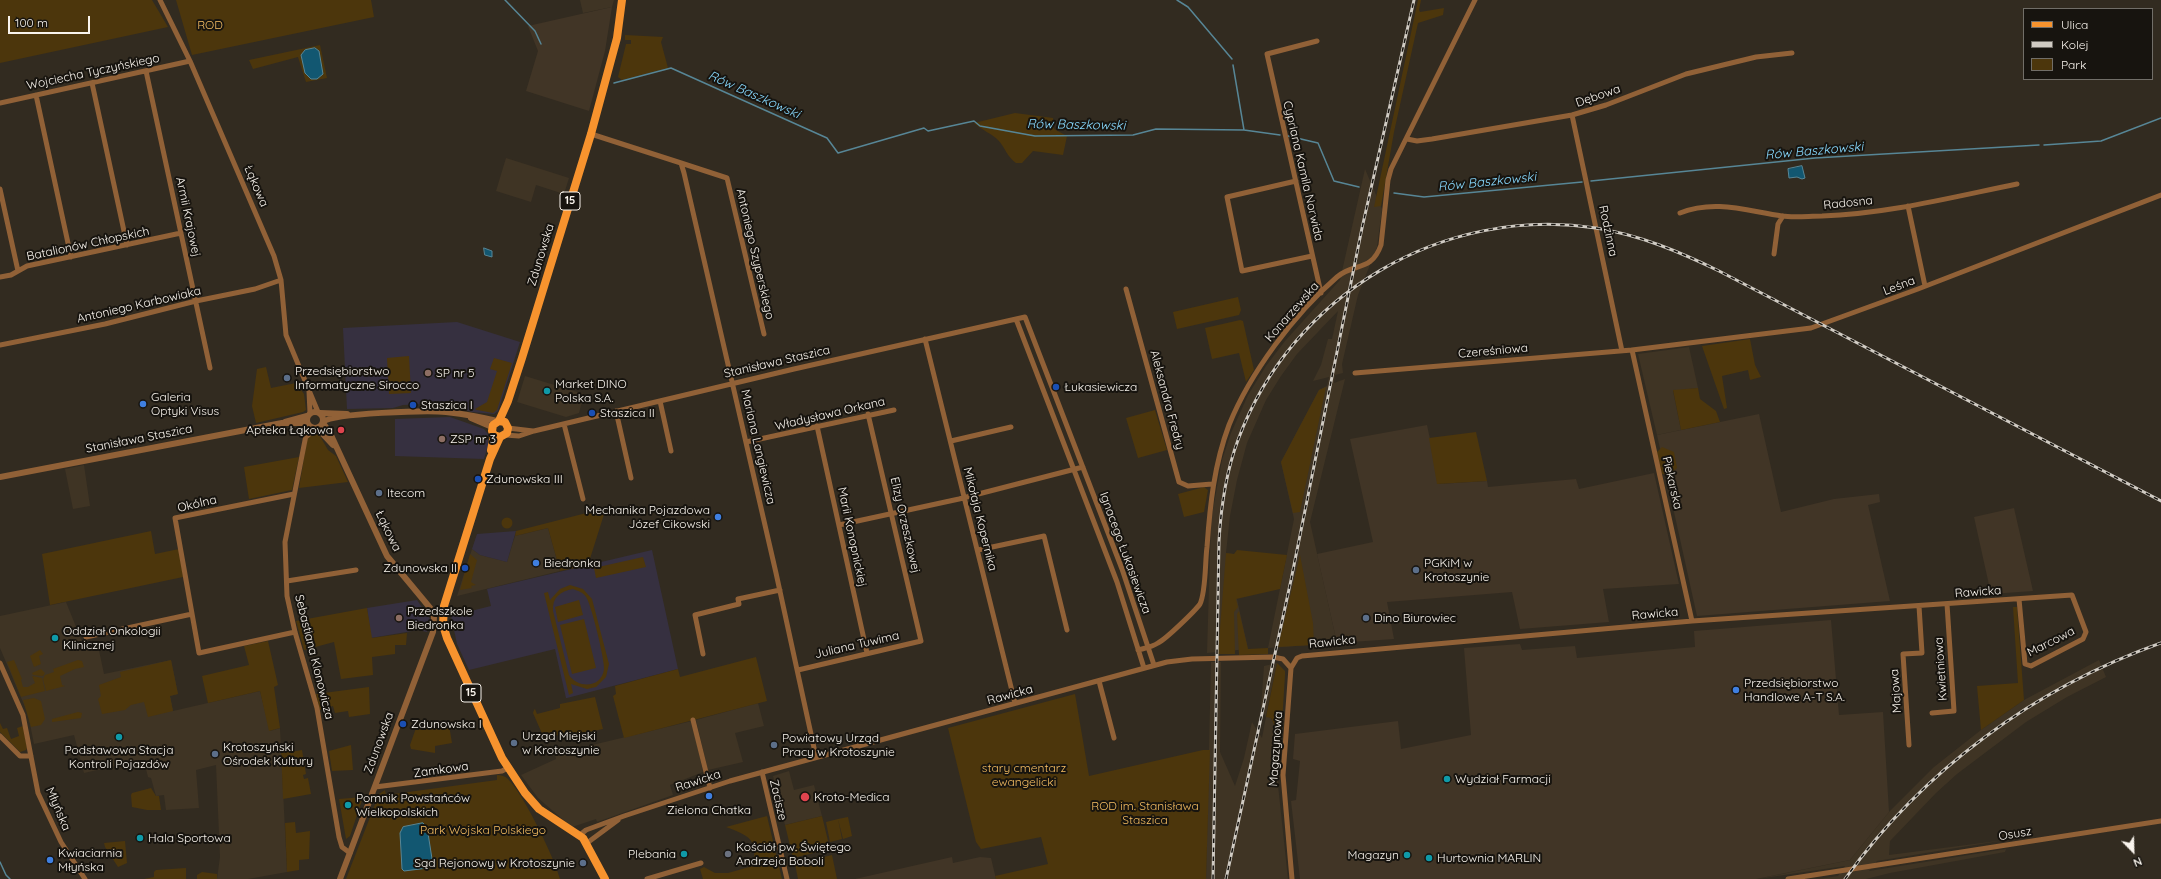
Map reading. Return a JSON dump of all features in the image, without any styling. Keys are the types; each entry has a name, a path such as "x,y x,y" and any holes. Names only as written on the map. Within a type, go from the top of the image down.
{"main road":[{"name":"Zdunowska","path":"508,768 494,742 447,638 443,615 500,428 509,411 508,401 591,134 615,45 622,0"},
{"name":"15","path":"508,768 525,793 539,809 580,835 587,843 605,879"}],"street":[{"name":"Łąkowa","path":"160,0 190,61 271,247 281,280 286,335 323,423 330,434 387,556 434,615"},
{"name":"Konarzewska","path":"1148,647 1159,643 1200,603 1212,484 1222,445 1243,395 1282,337 1321,293 1338,276 1345,272 1366,266 1377,255 1381,246 1388,180 1396,156 1407,139 1475,0"},
{"name":"Cypriana Kamila Norwida","path":"1316,41 1266,54 1321,293"},
{"name":"Dębowa","path":"1407,139 1417,141 1432,139 1572,115 1606,105 1686,74 1756,57 1792,53"},
{"name":"Wojciecha Tyczyńskiego","path":"0,103 190,61"},
{"name":"Armii Krajowej","path":"146,71 210,368"},
{"path":"92,83 127,245"},
{"path":"36,95 71,257"},
{"name":"Rodzinna","path":"1572,115 1622,351"},
{"path":"591,134 681,163"},
{"name":"Antoniego Szyperskiego","path":"681,163 726,178 764,334"},
{"name":"Mariana Langiewicza","path":"681,163 733,383 798,670 816,757"},
{"path":"1296,181 1227,197 1242,271 1312,256"},
{"name":"Radosna","path":"1680,212 1691,208 1719,206 1747,208 1783,216 1824,216 1908,206 2017,184"},
{"path":"0,189 18,271"},
{"name":"Leśna","path":"1632,350 1811,328 1925,286 2161,195"},
{"path":"1908,206 1925,286"},
{"path":"1774,254 1778,224 1783,216"},
{"name":"Batalionów Chłopskich","path":"0,277 11,275 27,266 181,233"},
{"name":"Antoniego Karbowiaka","path":"0,345 105,324 196,301 255,289 281,280"},
{"name":"Aleksandra Fredry","path":"1126,289 1179,482 1188,486 1212,484"},
{"name":"Stanisława Staszica","path":"0,477 308,419 319,413 352,415 440,411 468,416 500,428 519,431 534,431 733,383 1025,317"},
{"name":"Ignacego Łukasiewicza","path":"1025,317 1124,576 1154,666"},
{"name":"Ignacego Łukasiewicza","path":"1016,319 1116,579 1144,668"},
{"name":"Mikołaja Kopernika","path":"925,339 1015,704"},
{"name":"Czereśniowa","path":"1354,373 1632,350"},
{"name":"Piekarska","path":"1632,350 1692,621"},
{"name":"Łąkowa","path":"309,388 308,419 336,448"},
{"path":"660,401 671,451"},
{"name":"Władysława Orkana","path":"746,442 868,414 894,410"},
{"path":"616,411 631,478"},
{"name":"Elizy Orzeszkowej","path":"868,414 921,641"},
{"name":"Stanisława Staszica","path":"323,423 328,419 352,415"},
{"name":"Sebastiana Klonowicza","path":"308,419 306,437 285,542 287,596 295,632 317,708 339,837 342,847 350,853"},
{"path":"306,437 323,423"},
{"path":"564,424 583,499"},
{"name":"Marii Konopnickiej","path":"817,426 867,653"},
{"path":"951,441 1010,427"},
{"path":"838,525 918,509 964,496 1083,467"},
{"name":"Okólna","path":"294,494 175,518 199,653 295,632"},
{"path":"978,550 1044,536 1067,630"},
{"path":"287,581 356,570"},
{"path":"1116,579 1124,576"},
{"path":"703,654 695,615 739,604 738,599 780,590"},
{"name":"Rawicka","path":"580,835 586,830 624,816 762,772 1144,668 1192,659 1274,657 1283,659 1291,668 1297,658 1317,653 1692,621 2072,595"},
{"name":"Marcowa","path":"2019,599 2025,664 2031,666 2083,639 2086,632 2072,595"},
{"name":"Kwietniowa","path":"1932,713 1954,711 1947,604"},
{"name":"Majowa","path":"1909,745 1903,654 1922,653 1919,606"},
{"path":"86,637 192,614"},
{"name":"Zdunowska","path":"340,879 433,632 434,615"},
{"name":"Juliana Tuwima","path":"798,670 921,641"},
{"path":"1138,650 1148,647"},
{"name":"Młyńska","path":"0,663 23,714 38,793 61,842 85,879"},
{"name":"Magazynowa","path":"1291,668 1283,775 1292,879"},
{"path":"1099,681 1114,738"},
{"path":"694,720 710,788"},
{"path":"0,736 20,756 31,756"},
{"name":"Zamkowa","path":"375,787 502,772 508,768"},
{"name":"Zacisze","path":"762,772 787,879"},
{"name":"Rawicka","path":"587,843 624,816"},
{"name":"Osusz","path":"1788,879 2161,821"},
{"path":"647,879 701,864"}],"shaded area":[{"path":"580,0 614,0 612,7 583,13"},
{"path":"612,7 605,51 589,111 526,91 538,51 528,26"},
{"path":"506,158 569,178 564,194 536,185 531,202 496,191"},
{"path":"1365,169 1382,209 1377,247 1358,295 1342,364 1343,373 1335,375 1334,383 1345,379 1310,522 1337,643 1268,648 1294,519 1281,462 1319,390 1327,386 1329,377 1313,381 1321,365 1328,339 1332,339 1338,311 1297,354 1281,376 1266,400 1247,443 1237,480 1230,516 1226,553 1234,554 1234,586 1248,649 1207,653 1211,520 1222,460 1231,433 1248,395 1266,366 1285,341 1340,280"},
{"name":"SP nr 5","path":"457,322 520,342 498,411 494,414 472,412 452,406 424,404 403,405 393,408 347,409 343,328"},
{"path":"1689,347 1698,388 1673,391 1681,430 1657,435 1638,354"},
{"path":"525,376 584,394 579,413 566,417 517,402"},
{"path":"1759,414 1781,512 1834,499 1879,494 1880,502 1868,505 1890,601 1697,616 1657,435"},
{"name":"ZSP nr 3","path":"450,417 484,429 488,434 488,445 484,459 395,456 395,419"},
{"path":"1427,425 1438,484 1487,481 1488,487 1576,479 1579,489 1654,473 1679,584 1603,589 1609,622 1520,629 1512,592 1387,602 1394,639 1337,643 1317,554 1373,542 1350,439"},
{"path":"84,465 90,506 73,509 65,469"},
{"path":"2014,508 2033,591 1991,594 1974,517"},
{"path":"548,528 560,571 457,596 472,549 480,555 507,562 515,536"},
{"path":"516,531 507,562 480,555 472,549 477,534"},
{"path":"652,550 678,669 567,698 555,649 469,670 457,644 451,616 491,606 487,589"},
{"name":"Przedszkole Biedronka","path":"417,600 430,619 427,632 418,630 371,638 367,608"},
{"path":"66,602 83,644 97,641 104,674 171,660 178,694 170,696 173,711 260,691 270,731 280,728 287,872 248,879 217,879 220,857 216,765 196,770 199,808 166,810 164,795 156,796 151,778 148,777 145,765 141,760 84,773 74,735 34,744 28,714 0,648 0,616"},
{"path":"1831,620 1839,715 1883,712 1889,812 1850,860 1756,879 1300,879 1291,801 1296,800 1300,761 1293,759 1295,734 1398,721 1401,749 1471,735 1464,648 1520,644 1522,650 1575,646 1577,658 1695,647 1694,631"},
{"path":"2099,660 2106,677 2067,697 2026,722 1957,774 1936,793 1890,841 1889,855 2005,840 1877,861 1869,871 2006,849 2005,852 1890,873 1866,879 1819,879 1838,876 1845,866 1757,879 1850,860 1889,812 1934,767 1981,730 2024,700"},
{"path":"1211,662 1221,662 1220,752 1235,786 1244,758 1252,722 1262,738 1266,717 1261,707 1264,666 1277,663 1266,716 1271,718 1281,739 1278,785 1288,879 1206,879"},
{"path":"758,703 764,726 735,733 743,762 708,770 696,720"},
{"path":"692,721 703,772 670,785 673,795 597,822 596,819 572,827 538,798 521,775 556,759 555,754"},
{"path":"789,771 794,790 814,785 822,816 785,825 773,776"},
{"path":"952,857 953,863 980,857 991,858 996,879 855,879"}],"green space":[{"path":"0,0 152,0 168,27 0,63"},
{"name":"ROD","path":"176,0 371,0 374,17 192,55"},
{"path":"1418,0 1421,0 1420,12 1444,8 1443,15 1418,23 1394,132 1381,206 1374,207"},
{"path":"625,35 663,37 661,42 668,68 622,80 618,77 626,44 631,44 631,40 625,40"},
{"path":"320,45 327,78 306,82 298,57 253,69 249,60"},
{"path":"1015,113 1053,118 1054,129 1067,136 1063,155 1033,151 1022,163 1016,163 1010,158 998,140 974,123"},
{"path":"1238,297 1241,310 1239,315 1177,329 1173,312"},
{"path":"1240,320 1243,321 1254,370 1246,382 1239,353 1212,359 1205,328"},
{"path":"1750,339 1755,365 1761,377 1750,380 1748,370 1722,376 1727,408 1724,409 1702,346"},
{"path":"409,356 411,393 389,394 387,358"},
{"path":"494,358 512,363 497,410 493,413 475,409 487,402 497,371 490,369"},
{"path":"266,367 271,388 296,383 304,394 306,410 256,423 252,406 257,369"},
{"path":"1326,387 1300,512 1293,513 1281,462 1319,390"},
{"path":"1698,388 1700,399 1716,411 1720,422 1681,430 1673,390"},
{"path":"1155,410 1167,450 1138,458 1126,418"},
{"path":"314,431 317,431 328,450 336,456 348,482 299,488 307,440"},
{"path":"1476,432 1487,481 1437,484 1429,438"},
{"path":"1662,447 1674,452 1677,468 1669,475 1662,474 1657,452"},
{"path":"299,457 292,490 249,499 244,467"},
{"path":"1204,487 1208,490 1204,512 1184,517 1178,494"},
{"path":"606,508 588,565 560,571 548,528 515,536 516,531"},
{"path":"505,518 509,518 511,519 511,527 505,528 502,525 502,521"},
{"path":"151,531 155,554 179,549 183,577 50,605 42,554"},
{"path":"1237,550 1287,555 1280,589 1236,599 1238,607 1234,612 1235,654 1218,654 1226,553 1234,554"},
{"path":"470,554 477,560 471,582 476,585 471,586 472,588 460,590"},
{"path":"1300,555 1313,623 1314,645 1278,647"},
{"path":"643,557 646,567 596,578 594,568"},
{"path":"570,585 583,589 592,599 609,664 606,677 596,687 587,689 571,684 573,693 569,695 544,593 548,592 550,600 560,589","holes":["573,589 583,594 588,601 604,664 604,669 599,680 589,684 578,683 569,675 553,611 555,599 564,591"]},
{"path":"579,600 583,615 558,622 555,607"},
{"path":"2013,607 2017,607 2024,700 1981,730 1977,686 2018,683"},
{"path":"367,608 372,638 407,633 406,645 395,645 395,654 372,657 373,675 341,679 334,642 304,650 296,621"},
{"path":"1239,611 1248,649 1268,648 1268,654 1239,655 1237,614"},
{"path":"584,619 596,668 572,674 560,625"},
{"path":"268,641 278,685 274,687 280,728 269,731 260,691 208,703 202,676 249,665 244,646"},
{"path":"40,650 43,654 39,656 41,664 34,667 30,656"},
{"path":"756,657 767,701 624,738 613,696 616,694 615,686 678,669 680,677"},
{"path":"14,660 22,679 23,687 28,687 35,683 32,676 42,678 45,691 21,697 7,662"},
{"path":"78,660 82,661 84,667 75,669 60,676 62,685 65,686 46,691 43,679 45,675 54,672 53,669"},
{"path":"171,660 178,694 170,696 173,711 148,717 144,702 131,705 125,710 102,714 98,699 101,696 99,685 121,677 120,672"},
{"path":"1277,663 1285,671 1281,739 1271,718 1266,717"},
{"path":"41,669 45,673 43,676 33,675 32,673"},
{"path":"369,687 370,714 349,717 348,711 335,713 333,706 320,710 316,694"},
{"path":"1075,694 1089,776 1203,750 1210,750 1206,879 996,879 995,876 1048,864 1041,837 981,849 976,842 948,728"},
{"path":"595,697 603,729 574,735 573,732 544,738 533,713 535,709 537,714 560,708 560,704"},
{"path":"34,698 41,701 45,719 41,725 31,727 23,700"},
{"path":"78,712 82,713 81,718 52,722 52,719"},
{"path":"0,723 3,729 7,728 11,739 19,736 17,728 23,726 27,748 26,750 20,752 0,732"},
{"path":"449,725 452,743 435,746 435,753 411,749 410,745 416,728"},
{"path":"351,745 353,770 332,771 329,751"},
{"path":"289,746 291,752 302,750 306,774 303,775 304,779 308,778 311,794 283,799 281,748"},
{"name":"Park Wojska Polskiego","path":"497,775 506,777 522,798 545,842 560,879 346,879 379,794 385,790 386,795 497,780"},
{"path":"151,788 156,796 159,796 161,810 147,810 132,807 132,793"},
{"path":"363,797 350,836 346,839 339,799"},
{"path":"767,816 782,879 703,879 700,869 704,867 715,873 728,873 753,866 754,849 750,839 741,833 726,827"},
{"path":"822,816 830,849 793,858 785,825"},
{"path":"848,817 852,836 843,839 838,819"},
{"path":"838,819 842,839 830,842 826,822"},
{"path":"295,822 296,833 310,831 309,859 299,860 299,870 287,872 285,823"},
{"path":"125,841 127,863 118,867 104,843"},
{"path":"832,855 837,879 798,879 795,864"},
{"path":"186,868 186,879 144,879 154,877 154,872 156,870"},
{"path":"202,872 217,874 217,879 197,879 197,875"}],"water":[{"path":"315,48 319,51 323,74 317,79 311,79 305,73 301,55 305,50"},
{"path":"1802,166 1805,178 1789,178 1788,169"},
{"path":"484,248 492,251 492,257 485,255"},
{"path":"423,823 427,827 433,865 428,868 404,871 402,869 400,833 403,827"}],"waterway":[{"name":"Rów Baszkowski","path":"505,0 535,31 541,44"},
{"path":"1177,0 1188,7 1232,59"},
{"path":"1233,65 1244,130"},
{"name":"Rów Baszkowski","path":"614,83 671,68 827,138 838,153 924,128 928,131 974,121 980,126 1035,136 1133,135 1156,129 1244,130 1280,135"},
{"name":"Rów Baszkowski","path":"2044,145 2101,141 2161,118"},
{"name":"Rów Baszkowski","path":"1288,136 1318,143 1334,181 1359,187"},
{"name":"Rów Baszkowski","path":"1591,181 1815,158 2039,145"},
{"name":"Rów Baszkowski","path":"1394,193 1424,197 1582,182"},
{"path":"0,862 6,875 10,879"}],"railway":[{"path":"1226,879 1291,580 1362,228 1414,0"},
{"path":"1213,879 1219,541 1225,489 1230,464 1238,440 1263,388 1295,342 1335,303 1380,271 1430,246 1483,231 1539,225 1596,228 1628,235 1659,245 1690,257 1719,271 2161,501"},
{"path":"1845,879 1876,839 1910,802 1946,768 1985,737 2026,709 2069,684 2114,662 2161,643"}],"place":[{"name":"SP nr 5","path":"428,373"},
{"name":"Przedsiębiorstwo Informatyczne Sirocco","path":"287,378"},
{"name":"Łukasiewicza","path":"1056,387"},
{"name":"Market DINO Polska S.A.","path":"547,391"},
{"name":"Galeria Optyki Visus","path":"143,404"},
{"name":"Staszica I","path":"413,405"},
{"name":"Staszica II","path":"592,413"},
{"name":"Apteka Łąkowa","path":"341,430"},
{"name":"ZSP nr 3","path":"442,439"},
{"name":"Zdunowska III","path":"478,479"},
{"name":"Itecom","path":"379,493"},
{"name":"Mechanika Pojazdowa Józef Cikowski","path":"718,517"},
{"name":"Biedronka","path":"536,563"},
{"name":"Zdunowska II","path":"465,568"},
{"name":"PGKiM w Krotoszynie","path":"1416,570"},
{"name":"Przedszkole Biedronka","path":"399,618"},
{"name":"Dino Biurowiec","path":"1366,618"},
{"name":"Oddział Onkologii Klinicznej","path":"55,638"},
{"name":"Przedsiębiorstwo Handlowe A-T S.A.","path":"1736,690"},
{"name":"Zdunowska I","path":"403,724"},
{"name":"Podstawowa Stacja Kontroli Pojazdów","path":"119,737"},
{"name":"Urząd Miejski w Krotoszynie","path":"514,743"},
{"name":"Powiatowy Urząd Pracy w Krotoszynie","path":"774,745"},
{"name":"Krotoszyński Ośrodek Kultury","path":"215,754"},
{"name":"Wydział Farmacji","path":"1447,779"},
{"name":"Zielona Chatka","path":"709,796"},
{"name":"Kroto-Medica","path":"805,797"},
{"name":"Pomnik Powstańców Wielkopolskich","path":"348,805"},
{"name":"Hala Sportowa","path":"140,838"},
{"name":"Plebania","path":"684,854"},
{"name":"Kościół pw. Świętego Andrzeja Boboli","path":"728,854"},
{"name":"Magazyn","path":"1407,855"},
{"name":"Hurtownia MARLIN","path":"1429,858"},
{"name":"Kwiaciarnia Młyńska","path":"50,860"},
{"name":"Sąd Rejonowy w Krotoszynie","path":"583,863"}],"park label":[{"name":"stary cmentarz ewangelicki","path":"1024,775"},
{"name":"ROD im. Stanisława Staszica","path":"1145,813"}]}
